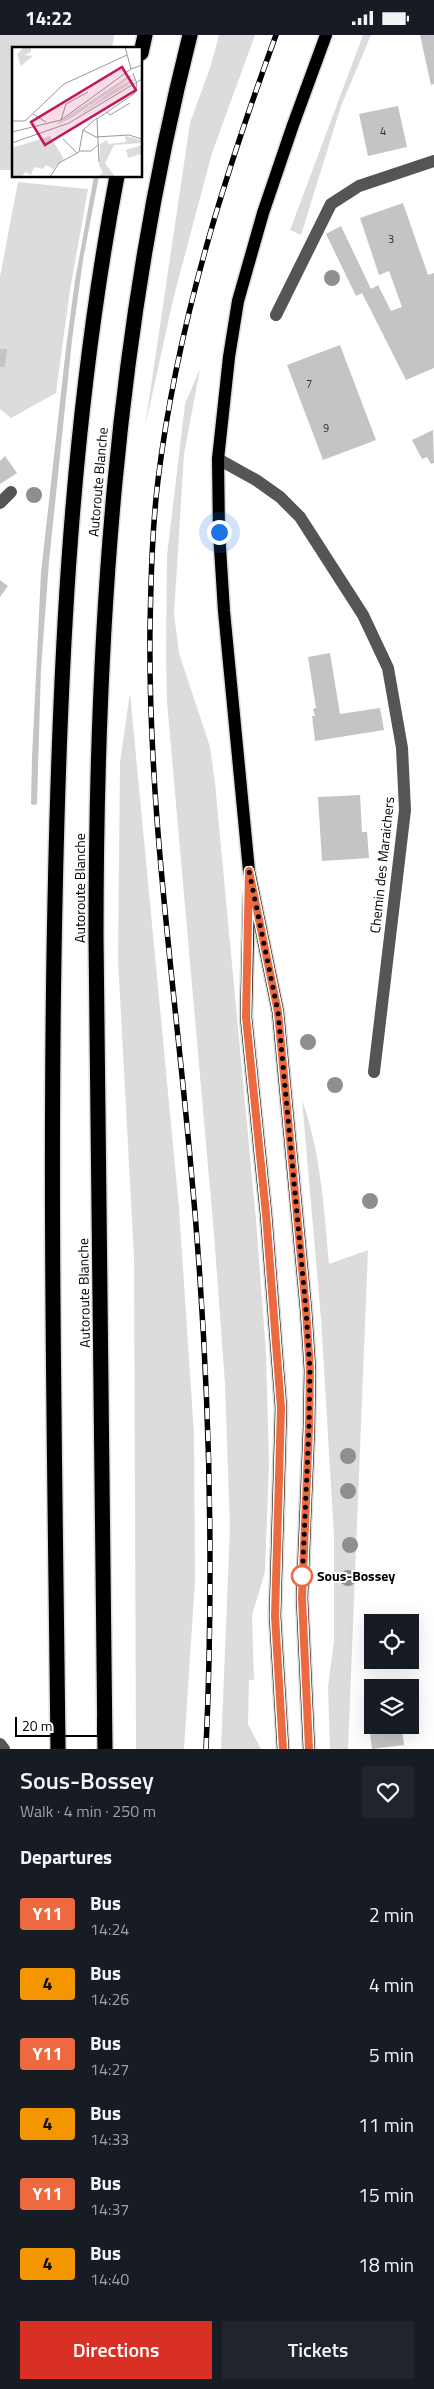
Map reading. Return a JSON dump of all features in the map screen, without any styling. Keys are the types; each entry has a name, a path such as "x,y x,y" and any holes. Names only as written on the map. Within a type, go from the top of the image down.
{"highway":[{"path":"142,48 145,35"},
{"name":"Autoroute Blanche","path":"105,1749 96,927 96,819 102,654 110,521 130,342 149,222 165,139 190,35"},
{"name":"Autoroute Blanche","path":"58,1749 53,1015 62,660 70,523 83,391 96,298 117,177"}],"main road":[{"path":"309,1749 302,1607 310,1370 306,1310 278,1012 249,871 224,611 219,532 218,459 228,366 238,301 263,213 326,35"},
{"path":"249,871 246,1017 266,1214 281,1408 275,1616 283,1749"}],"street":[{"path":"276,315 331,204 359,186 434,161"},
{"name":"Chemin des Maraichers","path":"218,459 256,479 280,497 300,517 363,615 388,668 402,748 405,810 374,1072"},
{"path":"0,503 11,492"},
{"path":"0,1744 4,1749"}],"shaded area":[{"path":"0,35 114,35 112,47 12,47 12,170 0,170"},
{"path":"219,35 255,35 212,153 174,296 145,427 190,123 211,65"},
{"path":"363,35 371,35 341,106 301,235 290,230"},
{"path":"18,182 88,189 70,290 56,393 11,418 0,409 0,277"},
{"path":"200,369 184,454 174,614 179,653 210,747 215,783 256,1220 266,1352 269,1464 265,1572 252,1615 254,1680 249,1680 248,1724 261,1749 221,1749 230,1528 225,1384 214,1234 167,702 167,556 185,404"},
{"path":"130,693 179,1208 194,1434 195,1581 184,1749 136,1749 134,1257 118,960 120,762"},
{"path":"302,1100 318,1160 329,1264 368,1250 348,1749 330,1749 328,1687 334,1641 334,1536 321,1319"}],"building":[{"path":"420,35 434,35 434,84 431,85"},
{"path":"398,106 407,147 368,156 359,114"},
{"path":"94,177 99,177 83,260 72,340 49,562 41,669 37,804 34,805 31,804 32,757 41,573 75,281"},
{"path":"403,203 428,275 434,273 434,368 406,380 362,293 356,296 326,234 341,226 371,289 378,285 391,311 402,307 389,271 379,275 360,218"},
{"path":"340,345 376,440 323,460 287,365"},
{"path":"0,349 7,349 5,367 0,367"},
{"path":"433,430 434,463 431,464 427,457 422,459 412,440"},
{"path":"5,456 17,473 0,484 0,461"},
{"path":"0,580 8,586 0,597"},
{"path":"330,653 340,714 380,708 384,730 315,741 312,716 315,716 313,709 316,708 308,657"},
{"path":"360,795 362,832 367,832 369,858 322,861 318,797"},
{"path":"370,1734 403,1734 404,1745 372,1749"}],"railway":[{"path":"206,1749 210,1600 206,1379 197,1231 163,893 153,761 150,694 152,554 156,498 166,423 190,310 220,199 276,35"}],"bus line":[{"name":"Y11","path":"283,1749 275,1616 281,1408 266,1214 246,1017 249,871 278,1012 306,1310 310,1370 302,1633 309,1749"}],"place":[{"name":"Sous-Bossey","path":"302,1576"}],"route":[{"path":"219,532 224,611 249,871 278,1012 306,1310 310,1370 302,1583 302,1576"}]}
